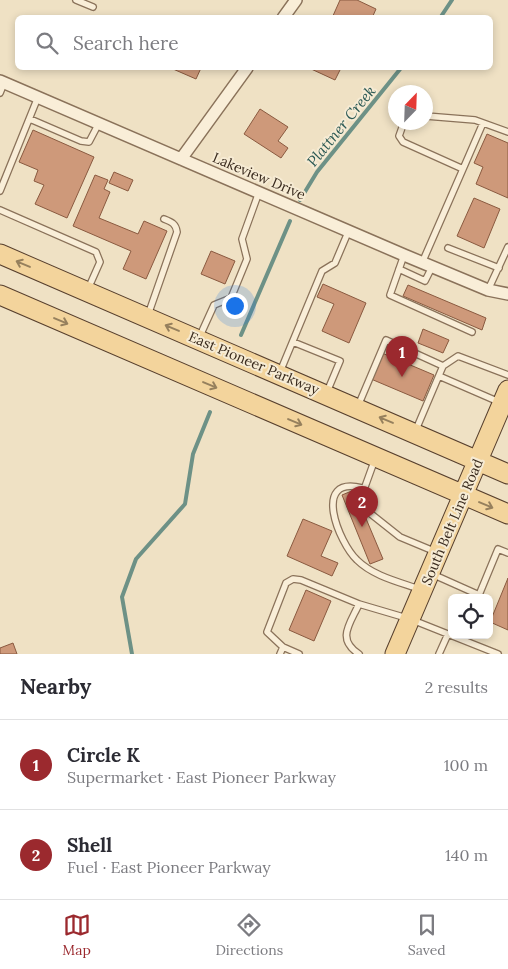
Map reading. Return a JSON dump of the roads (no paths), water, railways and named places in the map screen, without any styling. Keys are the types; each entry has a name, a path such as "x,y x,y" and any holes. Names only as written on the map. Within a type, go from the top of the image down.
{"main road":[{"name":"East Pioneer Parkway","path":"0,254 415,432 508,474"},
{"path":"0,294 508,514"},
{"name":"South Belt Line Road","path":"395,654 505,397"}],"street":[{"path":"285,15 296,0"},
{"path":"181,159 246,70"},
{"name":"Lakeview Drive","path":"1,85 38,97 427,265 488,290 508,294"}],"lane":[{"path":"76,0 94,7"},
{"path":"0,191 38,97"},
{"path":"433,117 483,123 508,132"},
{"path":"30,119 81,141 89,142 99,123"},
{"path":"399,269 425,281 427,265 463,169 483,123"},
{"path":"401,130 399,136 403,142 463,169"},
{"path":"198,339 214,305 231,298 247,259 242,240 259,192"},
{"path":"0,210 96,252 100,262 87,291"},
{"path":"147,317 177,232 172,222 164,219"},
{"path":"279,374 322,271 335,264 349,230"},
{"path":"488,290 508,247"},
{"path":"448,248 499,268"},
{"path":"404,255 390,295 472,332"},
{"path":"357,408 386,340 443,366"},
{"path":"293,342 340,361 326,394"},
{"path":"415,432 443,366 458,356 508,375"},
{"path":"439,376 505,397"},
{"path":"376,457 362,488 362,494 371,514 400,537 439,553"},
{"path":"362,488 347,485 336,494 331,506 332,513 350,552 358,562 375,572 422,591"},
{"path":"479,594 498,549 508,553"},
{"path":"430,573 472,594"},
{"path":"299,654 283,647 266,632 286,582 293,579 301,580 359,604 410,619 448,634"},
{"path":"358,654 349,647 345,636 359,604"},
{"path":"439,654 448,639"},
{"path":"461,639 498,654"},
{"path":"280,654 283,647"}],"waterway":[{"name":"Plattner Creek","path":"442,15 452,0"},
{"name":"Plattner Creek","path":"300,200 317,172 399,70"},
{"name":"Plattner Creek","path":"241,335 290,221"},
{"name":"Plattner Creek","path":"132,654 122,597 136,559 185,504 193,454 210,412"}],"place":[{"name":"Circle K","path":"402,377"},
{"name":"Shell","path":"362,527"}]}
